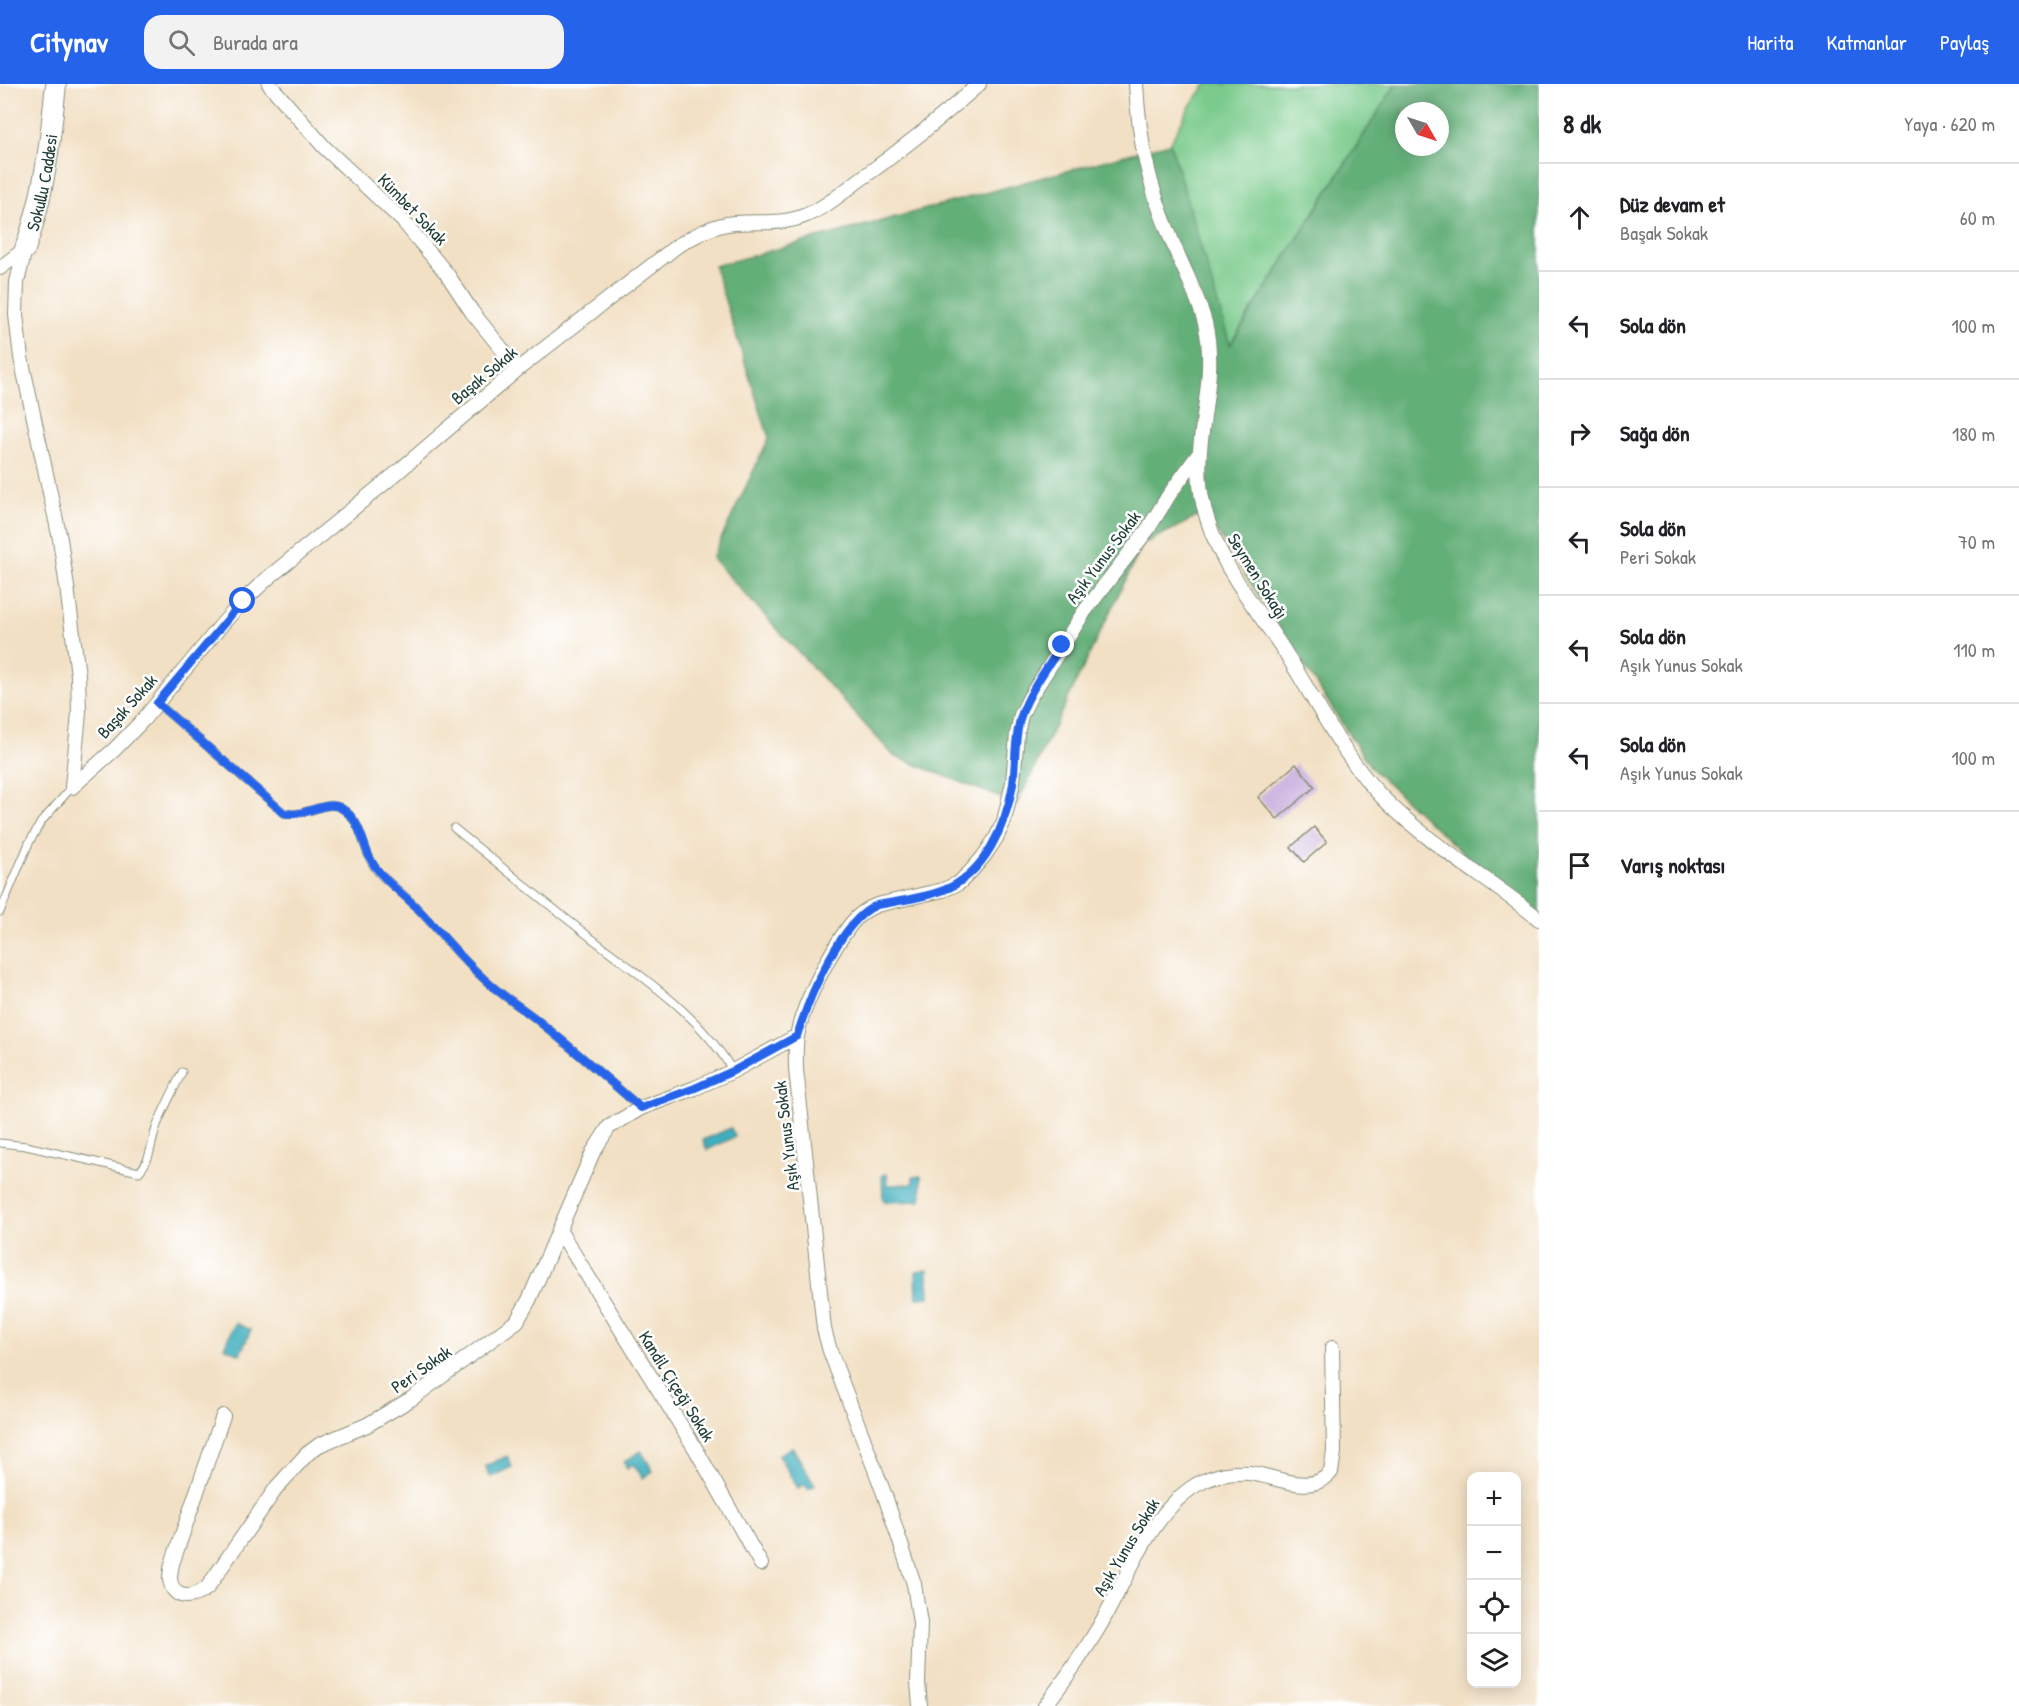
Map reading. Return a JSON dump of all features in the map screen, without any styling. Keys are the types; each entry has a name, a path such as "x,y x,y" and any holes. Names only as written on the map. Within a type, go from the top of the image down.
{"main road":[{"name":"Sokullu Caddesi","path":"25,249 47,165 56,84"}],"street":[{"name":"Kümbet Sokak","path":"269,84 325,147 403,221 447,274 472,312 518,369"},
{"name":"Seymen Sokağı","path":"1136,84 1138,127 1146,166 1170,238 1196,295 1205,322 1210,352 1210,375 1198,455 1199,477 1202,502 1218,551 1365,779 1424,835 1535,913"},
{"name":"Başak Sokak","path":"72,787 115,749 143,720 224,622 252,593 518,369 677,246 694,236 727,224 791,220 824,206 935,123 975,85"},
{"name":"Sokullu Caddesi","path":"0,268 25,249"},
{"path":"25,249 18,282 16,315 21,358 60,539 78,675 79,713 72,787"},
{"name":"Aşık Yunus Sokak","path":"920,1706 918,1682 920,1623 914,1584 885,1496 834,1362 824,1329 796,1069 797,1036 816,986 851,925 860,915 868,908 877,905 943,890 959,882 984,856 1004,821 1013,782 1017,734 1021,715 1030,697 1084,612 1149,529 1168,495 1198,455"},
{"name":"Peri Sokak","path":"223,1416 172,1564 170,1579 179,1595 193,1596 207,1588 277,1487 307,1454 319,1445 367,1425 411,1399 517,1321 529,1300 600,1138 609,1127 641,1108 733,1071 797,1036"},
{"name":"Kandil Çiçeği Sokak","path":"559,1230 695,1448 761,1564"},
{"name":"Aşık Yunus Sokak","path":"1045,1706 1099,1627 1146,1542 1174,1502 1184,1493 1211,1477 1223,1474 1252,1474 1312,1484 1327,1478 1334,1458 1332,1348"}],"lane":[{"path":"157,703 284,813 303,814 329,805 339,806 349,814 361,832 369,861 411,902 466,963 493,987 572,1048 641,1108"},
{"path":"0,912 37,829 72,787"},
{"path":"454,828 683,1010 712,1039 733,1071"},
{"path":"0,1143 26,1146 139,1172 149,1156 156,1129 182,1072"}],"green space":[{"path":"1207,84 1396,84 1229,346 1170,143 1190,106"},
{"path":"1396,84 1539,84 1539,921 1536,921 1371,768 1205,513 1143,544 1017,804 894,756 712,558 769,438 714,266 1170,143 1230,345"}],"water":[{"path":"731,1128 735,1137 707,1150 703,1140"},
{"path":"887,1174 888,1185 913,1184 913,1177 921,1176 922,1197 919,1201 886,1202 883,1199 882,1175"},
{"path":"928,1270 929,1297 917,1298 916,1271"},
{"path":"235,1323 251,1330 240,1354 224,1347"},
{"path":"792,1447 815,1485 808,1489 805,1484 798,1488 778,1455"},
{"path":"641,1451 653,1471 643,1478 633,1464 627,1468 624,1462"},
{"path":"507,1456 512,1467 489,1476 486,1466"}],"building":[{"path":"1296,764 1315,787 1277,819 1258,797"},
{"path":"1314,827 1327,842 1304,862 1291,847"}],"route":[{"path":"243,601 157,703 284,813 303,814 329,805 339,806 349,814 361,832 369,861 411,902 466,963 493,987 572,1048 641,1108 733,1071 797,1036 811,995 829,960 860,915 868,908 877,905 943,890 959,882 972,870 996,838 1004,821 1010,801 1021,715 1062,645"}]}
